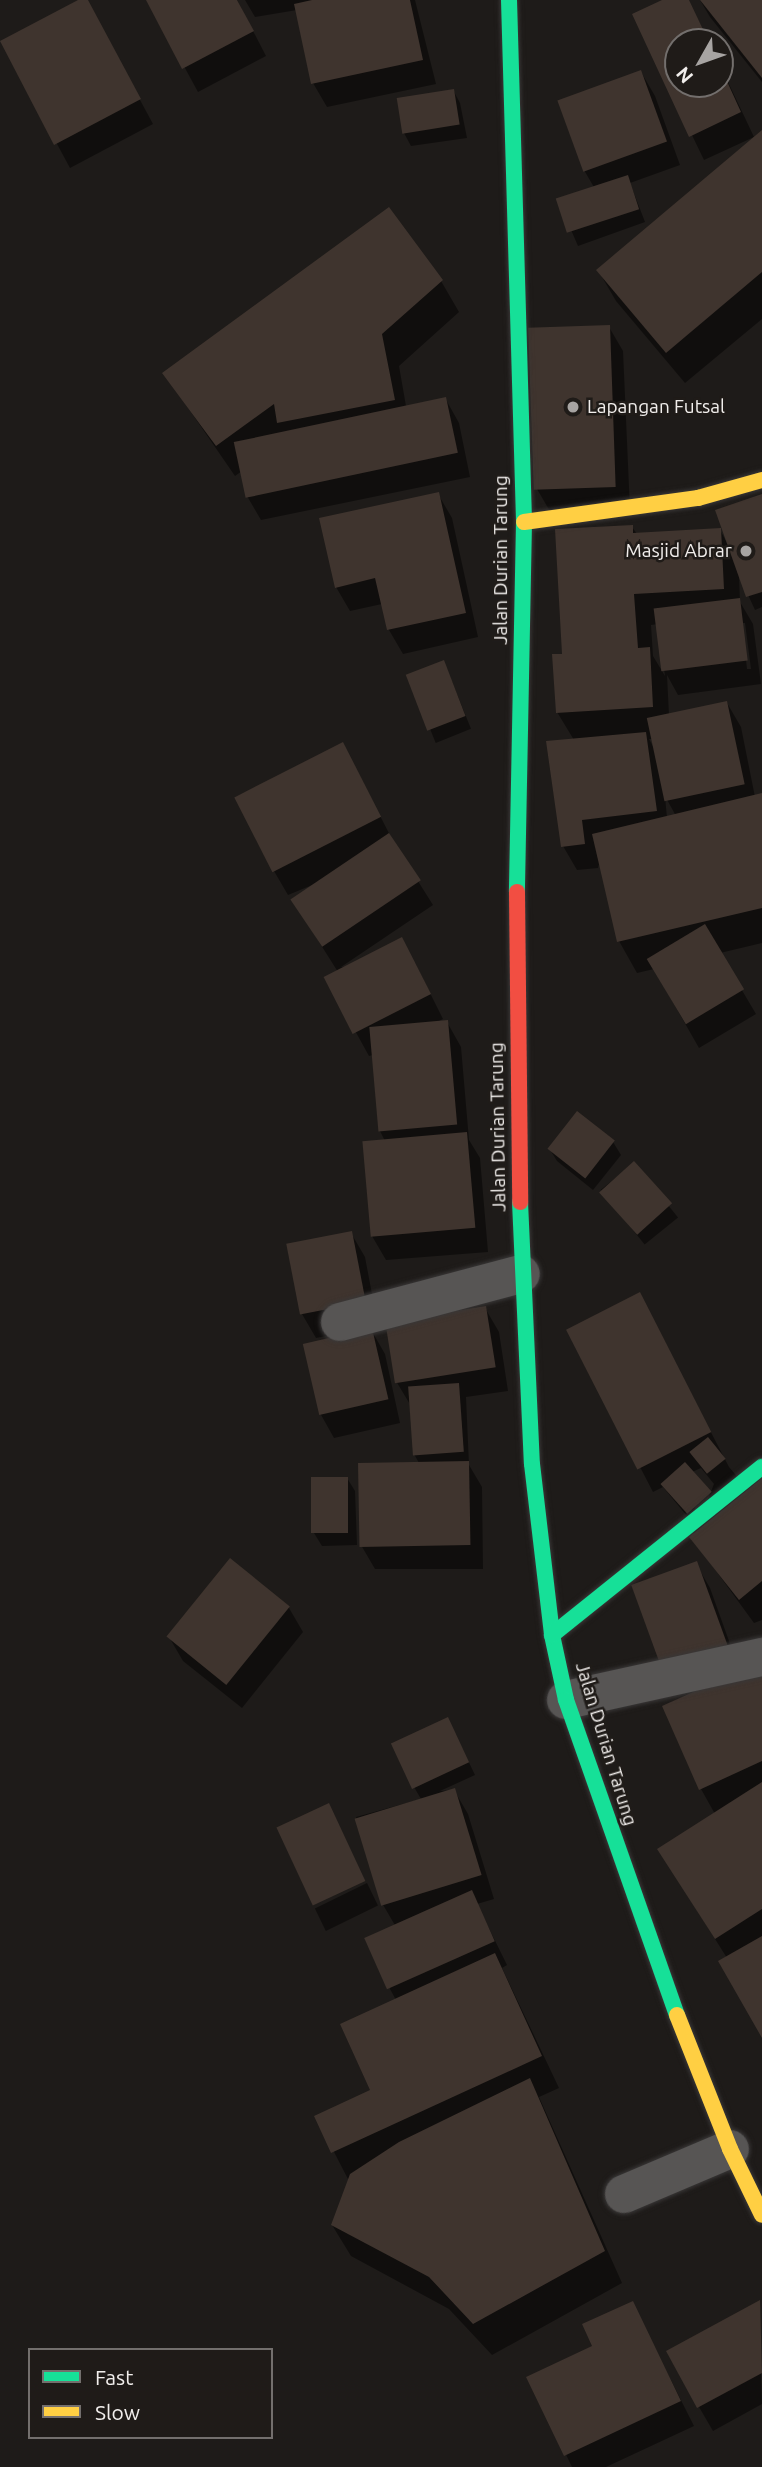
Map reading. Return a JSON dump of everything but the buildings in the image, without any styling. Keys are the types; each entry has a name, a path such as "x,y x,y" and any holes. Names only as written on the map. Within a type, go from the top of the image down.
{"street":[{"name":"Jalan Durian Tarung","path":"509,0 524,522 516,970 522,1274 532,1464 552,1635 566,1700 645,1934 730,2149 762,2214"},
{"path":"524,522 698,498 762,480"},
{"path":"340,1322 522,1274"},
{"path":"552,1635 762,1467"},
{"path":"566,1700 762,1657"},
{"path":"624,2194 730,2149"}],"traffic: fast":[{"path":"509,0 524,522 517,892"},
{"path":"520,1202 532,1464 552,1635 566,1700 677,2015"},
{"path":"552,1635 762,1467"}],"traffic: slow":[{"path":"524,522 698,498 762,480"},
{"path":"677,2015 730,2149 762,2215"}],"traffic: jam":[{"path":"517,892 520,1202"}],"place":[{"name":"Lapangan Futsal","path":"573,407"},
{"name":"Masjid Abrar","path":"746,551"}]}
